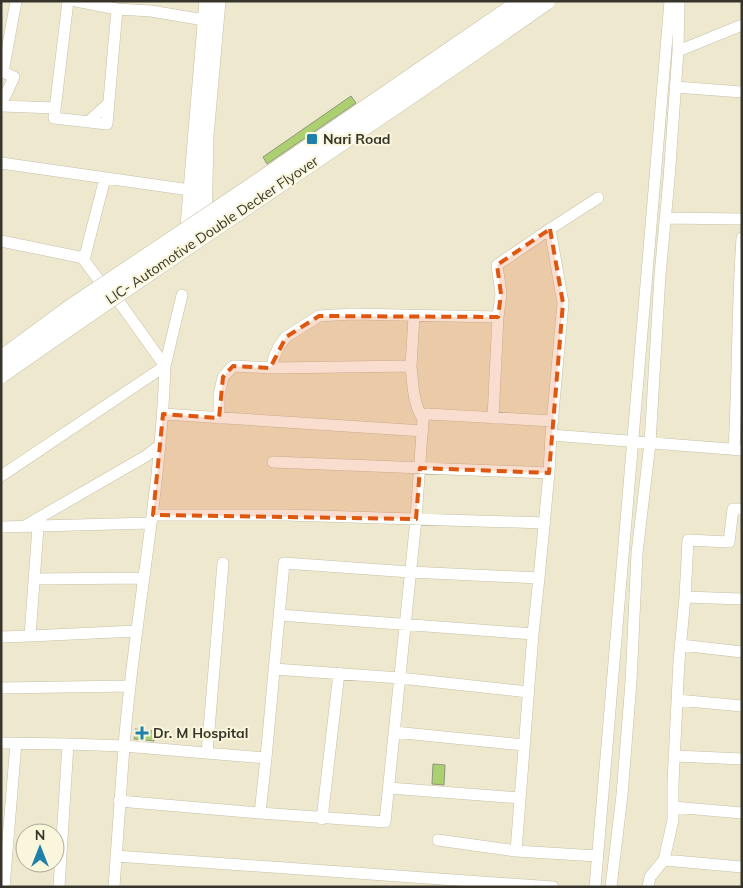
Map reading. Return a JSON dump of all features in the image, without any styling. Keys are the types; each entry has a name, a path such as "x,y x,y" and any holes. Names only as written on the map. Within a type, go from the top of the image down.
{"main road":[{"path":"203,240 204,215 198,191 206,1"},
{"path":"186,252 188,225 198,191 206,136 218,1"},
{"path":"1,353 516,1"},
{"name":"LIC- Automotive Double Decker Flyover","path":"1,360 70,309 523,1"},
{"name":"LIC- Automotive Double Decker Flyover","path":"1,374 450,69 546,1"},
{"path":"1,381 203,240 556,1"}],"street":[{"path":"16,1 3,72 14,77 2,105 55,108"},
{"path":"68,1 54,118 107,124 117,9"},
{"path":"76,1 117,9 204,20"},
{"path":"595,887 670,1"},
{"path":"611,887 622,795 631,682 638,553 650,443 660,275 678,50 679,1"},
{"path":"678,50 742,25"},
{"path":"675,87 742,92"},
{"path":"1,163 198,191"},
{"path":"84,258 105,178"},
{"path":"493,418 500,294 497,265 598,198"},
{"path":"666,218 742,220"},
{"path":"516,851 528,692 545,523 563,303 550,229"},
{"path":"551,435 738,449 738,290 742,238"},
{"path":"1,241 84,258 101,283 117,299 165,366"},
{"path":"114,887 129,686 152,519 163,414 165,366 182,295"},
{"path":"273,368 273,360 279,346 286,337 319,316 352,314 498,317"},
{"path":"414,316 411,366 414,397 423,425"},
{"path":"1,476 165,366"},
{"path":"219,418 223,377 233,366 273,368 411,366"},
{"path":"163,414 219,418 423,425"},
{"path":"119,801 322,819 385,822 416,519 423,425 427,414 553,421"},
{"path":"24,527 160,446"},
{"path":"273,462 549,473"},
{"path":"729,542 733,509 742,509"},
{"path":"1,527 38,527 152,519 286,515 545,523"},
{"path":"625,526 641,526"},
{"path":"30,636 38,527"},
{"path":"648,887 650,877 664,860 673,820 677,700 688,540 742,542"},
{"path":"207,753 223,563"},
{"path":"260,813 284,563 410,572 539,578"},
{"path":"35,579 144,578"},
{"path":"685,597 742,598"},
{"path":"279,615 533,634"},
{"path":"1,637 136,631"},
{"path":"680,645 742,652"},
{"path":"274,669 400,678 528,692"},
{"path":"322,819 339,673"},
{"path":"1,688 129,686"},
{"path":"677,700 742,706"},
{"path":"394,732 524,745"},
{"path":"1,743 124,746 266,758"},
{"path":"4,887 16,743"},
{"path":"59,887 68,744"},
{"path":"675,756 742,759"},
{"path":"389,788 520,798"},
{"path":"673,807 742,813"},
{"path":"438,840 516,851 597,856"},
{"path":"116,856 553,887"},
{"path":"664,860 742,867"}],"highlighted area":[{"path":"550,229 563,303 549,473 420,468 416,519 153,515 163,414 219,418 223,377 233,366 270,368 286,337 319,316 498,317 501,294 497,265"}],"building":[{"path":"351,96 356,103 267,164 263,157"},
{"path":"135,729 154,731 154,741 134,739"},
{"path":"433,764 445,765 444,785 432,784"}],"railway":[{"path":"1,369 142,269 231,212 536,1"}],"place":[{"name":"Nari Road","path":"312,139"},
{"name":"Dr. M Hospital","path":"142,733"}]}
